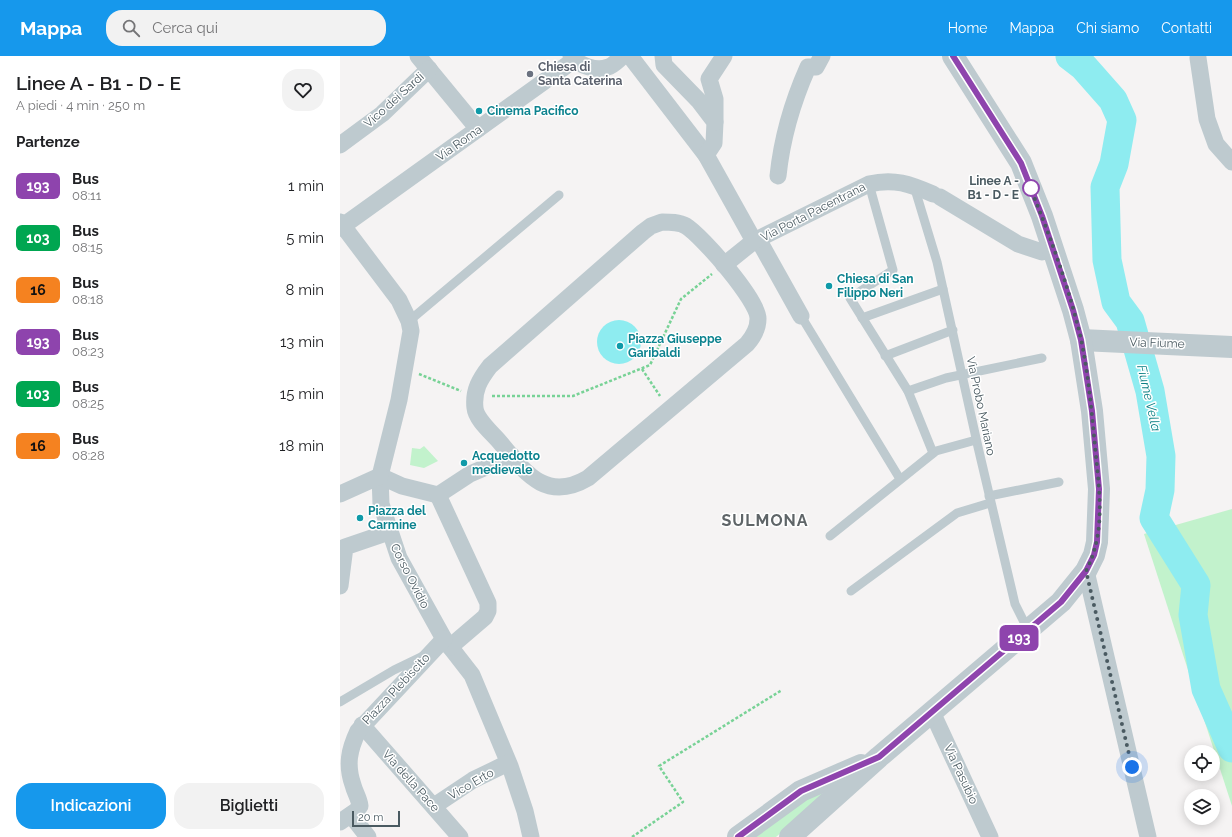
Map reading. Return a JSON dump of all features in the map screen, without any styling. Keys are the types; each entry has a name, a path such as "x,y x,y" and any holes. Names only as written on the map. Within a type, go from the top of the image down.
{"street":[{"path":"418,56 478,129"},
{"path":"573,58 589,68 608,68 623,56"},
{"path":"630,56 706,155 801,316"},
{"path":"663,56 664,65 699,101 714,122"},
{"path":"706,155 714,143 715,99 709,79 724,56"},
{"path":"778,176 785,127 797,91 808,67 816,67 822,56"},
{"path":"790,837 879,757 1061,602 1086,571 1094,555 1097,542 1099,489 1092,411 1081,340 1053,250 1021,163 953,56"},
{"name":"Via Roma","path":"341,225 478,129 573,58"},
{"path":"1198,58 1207,119 1216,144 1232,162"},
{"name":"Vico dei Sardi","path":"340,145 382,114 429,69"},
{"name":"Via Porta Pacentrana","path":"724,265 756,240 869,184 884,180 914,186 937,196 1018,244 1042,252 1053,250"},
{"path":"662,222 674,222 685,225 699,237 744,289 756,307 759,319 754,336 747,344 671,408 588,478 573,485 556,487 537,482 482,422 475,409 478,381 490,366 651,226 662,222"},
{"name":"Corso Ovidio","path":"341,225 399,300 409,321 411,331 406,368 392,436 380,476 381,504 389,532 399,558 442,645 472,675 508,763 525,811 531,837"},
{"name":"Via Fiume","path":"1081,340 1199,344 1232,347"},
{"path":"340,494 380,476 402,486 438,495 470,474 512,456"},
{"name":"Piazza Plebiscito","path":"349,816 360,806 359,799 353,785 349,758 350,747 362,725 442,645 485,617 488,611 488,603 438,495"},
{"path":"340,586 345,547 389,532"},
{"path":"1086,571 1148,837"},
{"name":"Via Pasubio","path":"932,712 990,837"},
{"name":"Via della Pace","path":"362,725 460,837"},
{"path":"738,837 801,791 879,757"},
{"name":"Vico Erto","path":"434,806 473,780 508,763"},
{"path":"826,804 831,796 828,779"},
{"path":"349,816 368,837"}],"lane":[{"path":"869,184 893,270 850,298 908,391 933,453"},
{"name":"Via Probo Mariano","path":"914,186 928,230 953,330 976,440 1015,604 1028,630"},
{"path":"409,321 559,195"},
{"path":"862,318 943,289"},
{"path":"801,316 900,479"},
{"path":"885,356 953,330"},
{"path":"908,391 962,374 1042,358"},
{"path":"830,536 933,453 944,448 976,440"},
{"path":"851,591 957,513 990,500 1059,482"},
{"path":"340,702 394,670 442,645"}],"path":[{"path":"492,396 573,396 650,365 681,299 724,265"},
{"path":"406,368 461,391"},
{"path":"642,369 656,391 671,408"},
{"path":"632,837 683,802 659,766 782,690"}],"green space":[{"path":"424,446 438,461 424,468 410,465 412,448 420,449"},
{"path":"1232,509 1232,806 1220,769 1220,745 1212,745 1144,534"},
{"path":"817,790 822,790 822,798 776,837 756,837"}],"water":[{"path":"619,320 631,324 637,330 641,342 637,354 631,360 619,364 607,360 601,354 597,342 601,330 607,324"}],"waterway":[{"name":"Fiume Vella","path":"1070,56 1083,66 1113,100 1122,120 1114,164 1105,187 1107,260 1116,302 1130,321 1150,391 1161,456 1160,490 1154,518 1196,585 1193,615 1206,689 1232,748"}],"bus line":[{"name":"193","path":"738,837 801,791 879,757 1061,602 1086,571 1094,555 1097,542 1099,489 1092,411 1081,340 1073,310 1042,216 1021,163 997,122 953,56"}],"place":[{"name":"Chiesa di Santa Caterina","path":"530,74"},
{"name":"Cinema Pacifico","path":"479,111"},
{"name":"Linee A - B1 - D - E","path":"1031,188"},
{"name":"Chiesa di San Filippo Neri","path":"829,286"},
{"name":"Piazza Giuseppe Garibaldi","path":"620,346"},
{"name":"Acquedotto medievale","path":"464,463"},
{"name":"Piazza del Carmine","path":"360,518"}],"district":[{"name":"SULMONA","path":"765,520"}],"route":[{"path":"1031,188 1030,187 1042,216 1073,310 1081,340 1092,411 1099,489 1097,542 1094,555 1086,571 1132,767"}]}
